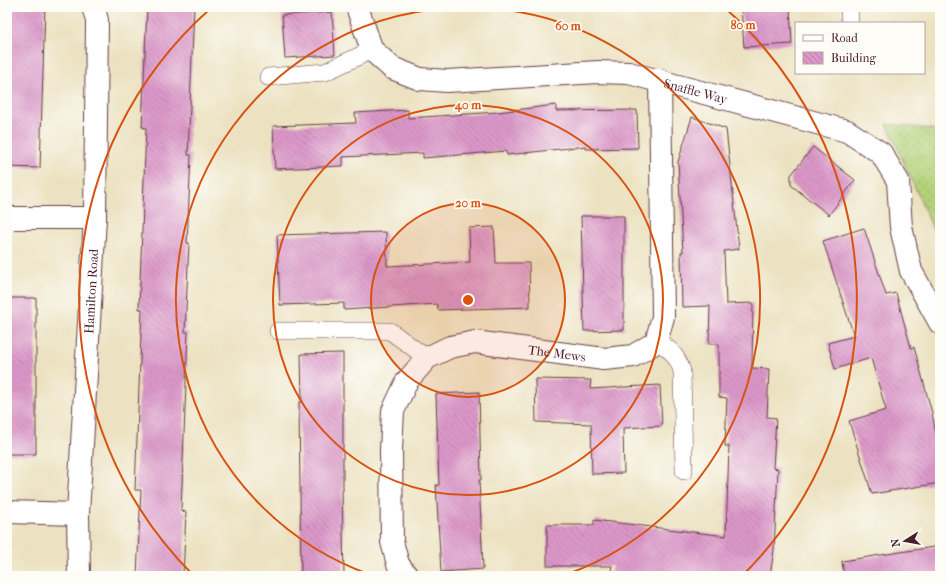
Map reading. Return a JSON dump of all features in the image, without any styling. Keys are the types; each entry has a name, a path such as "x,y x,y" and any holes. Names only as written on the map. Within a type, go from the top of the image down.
{"street":[{"name":"Hamilton Road","path":"79,576 78,514 95,218 97,20 93,7"},
{"name":"Snaffle Way","path":"356,7 372,50 392,68 420,79 447,81 598,72 629,73 660,80 847,131 881,153 898,181 901,227 911,271 940,323"},
{"path":"656,342 663,317 660,80"},
{"path":"7,218 95,218"},
{"name":"The Mews","path":"407,576 398,564 392,542 391,450 393,411 407,381 427,358 450,347 475,342 604,359 633,356 656,342"},
{"path":"7,512 78,514"}],"lane":[{"path":"849,7 850,22"},
{"path":"268,77 325,72 372,50"},
{"path":"278,331 390,331 427,358"},
{"path":"656,342 665,345 678,360 682,371 684,471"}],"green space":[{"path":"887,124 940,130 940,245"}],"building":[{"path":"7,7 45,7 40,168 7,167"},
{"path":"147,7 194,7 188,155 191,155 185,332 188,332 181,511 186,512 183,576 137,576 141,490 135,490 142,309 139,309 146,128 142,127"},
{"path":"741,7 790,7 792,44 744,47"},
{"path":"332,12 335,55 285,58 282,15"},
{"path":"556,105 556,111 637,110 638,148 586,149 586,146 507,155 506,151 423,158 423,153 343,157 343,166 275,169 273,126 356,123 355,113 408,110 408,118 498,112"},
{"path":"692,117 726,129 739,249 724,251 726,304 753,303 752,368 769,369 767,417 776,418 773,468 778,469 774,550 770,576 610,576 612,566 547,566 547,525 594,525 594,520 726,536 729,446 725,446 727,398 719,397 719,344 709,344 710,306 682,307 681,252 683,252 678,162"},
{"path":"813,147 855,180 829,215 791,185 791,175"},
{"path":"581,216 624,216 624,330 584,331"},
{"path":"494,227 496,263 529,263 530,307 438,310 437,304 344,310 344,303 280,305 277,235 386,232 387,266 470,262 469,228"},
{"path":"864,228 886,295 896,293 911,348 914,347 932,413 940,455 940,483 872,494 849,421 886,410 871,358 835,369 828,343 854,336 823,241"},
{"path":"7,298 36,298 36,454 7,454"},
{"path":"343,353 342,491 344,576 301,576 299,402 302,402 301,354"},
{"path":"535,379 591,380 590,389 660,385 662,426 623,428 624,473 592,474 591,424 536,422"},
{"path":"479,392 481,480 479,480 483,569 441,572 436,485 439,485 436,394"},
{"path":"940,546 940,576 844,576 842,561"}]}
